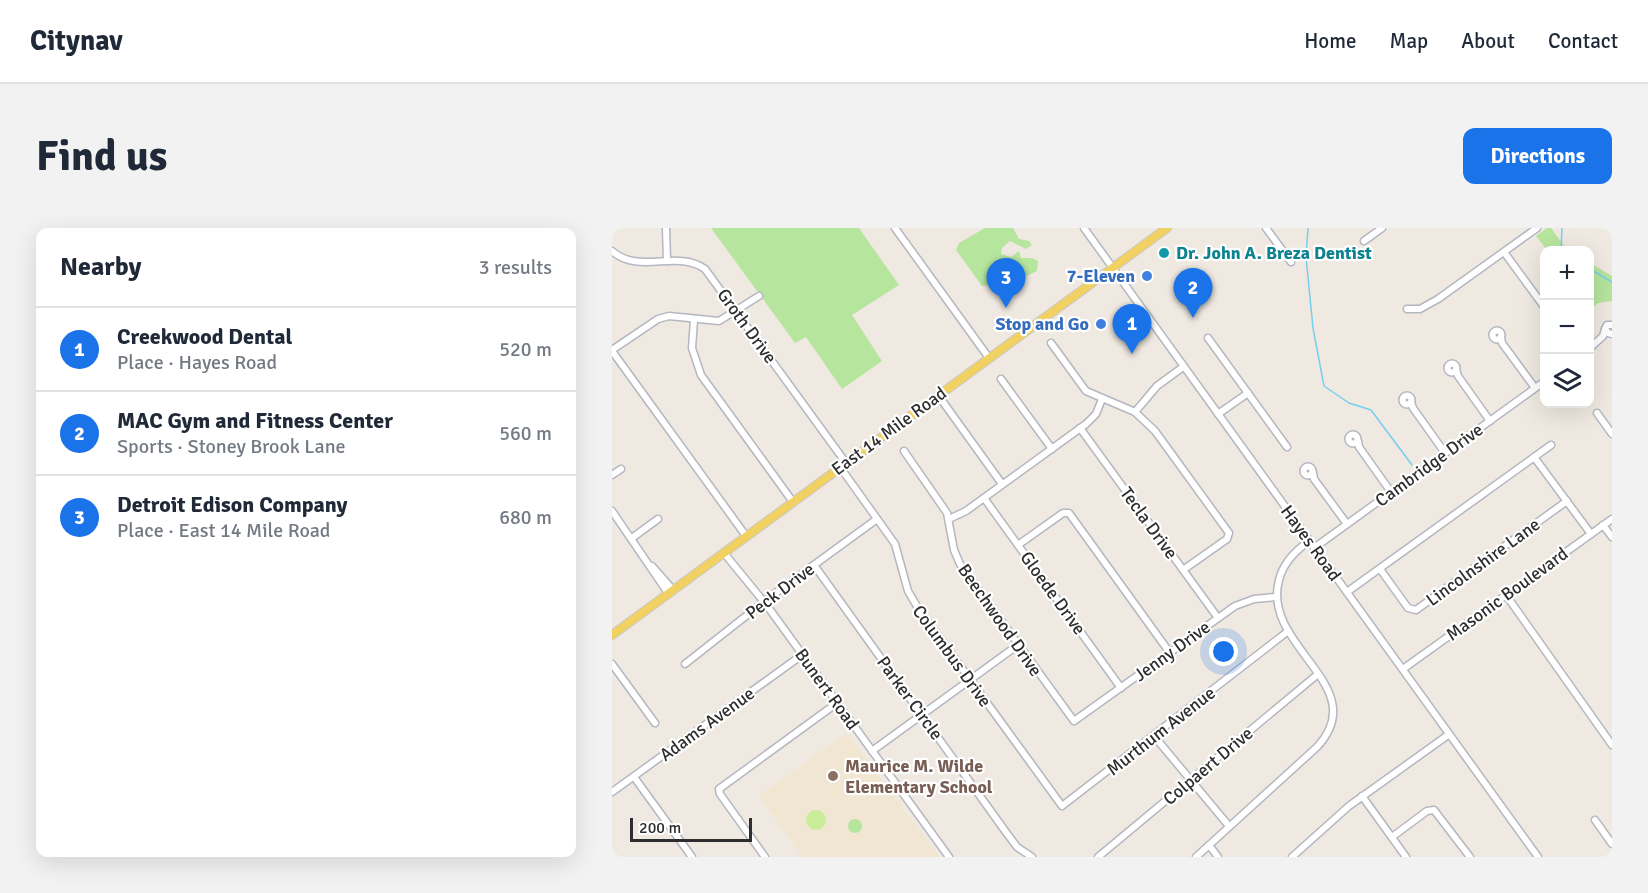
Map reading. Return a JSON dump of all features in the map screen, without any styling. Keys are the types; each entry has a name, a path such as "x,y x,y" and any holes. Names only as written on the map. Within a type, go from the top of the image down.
{"main road":[{"name":"East 14 Mile Road","path":"612,634 1167,228"}],"street":[{"path":"666,228 667,261"},
{"path":"896,228 989,358"},
{"name":"Hayes Road","path":"1084,228 1538,857"},
{"path":"1266,228 1291,262"},
{"path":"1364,241 1382,228"},
{"path":"1407,309 1417,310 1432,303 1537,228"},
{"name":"Groth Drive","path":"612,251 629,261 682,261 700,266 710,274 843,465"},
{"path":"1504,252 1540,301"},
{"path":"746,536 612,351 658,319 669,316 719,321 737,312 759,296"},
{"path":"694,320 692,348 701,375 793,502"},
{"path":"1594,344 1607,333 1607,325 1612,325"},
{"path":"1208,338 1287,447"},
{"path":"1500,340 1534,388"},
{"path":"1051,343 1086,391 1135,412 1155,430 1230,535 1183,570"},
{"path":"1135,412 1150,393 1183,367"},
{"path":"1455,373 1490,421"},
{"path":"1001,379 1052,449"},
{"name":"Cambridge Drive","path":"1314,548 1540,384"},
{"path":"1218,414 1248,393"},
{"path":"938,395 1002,484"},
{"path":"949,519 966,511 1080,428 1096,414 1102,399"},
{"path":"1410,405 1445,453"},
{"path":"1597,413 1612,434"},
{"name":"Tecla Drive","path":"1080,428 1218,618"},
{"path":"1356,444 1391,492"},
{"path":"1347,592 1551,444"},
{"name":"Beechwood Drive","path":"904,451 949,519 954,550 960,564 1074,721"},
{"path":"1534,457 1591,534"},
{"name":"Columbus Drive","path":"843,465 899,551 912,600 1062,806"},
{"path":"612,475 621,469"},
{"path":"1312,476 1347,524"},
{"name":"Gloede Drive","path":"984,498 1122,688"},
{"name":"Lincolnshire Lane","path":"1380,569 1408,608 1416,610 1567,501"},
{"path":"612,511 670,592"},
{"path":"1018,545 1067,512 1170,653"},
{"path":"632,538 658,519"},
{"name":"Peck Drive","path":"685,664 764,602 877,519"},
{"name":"Masonic Boulevard","path":"1403,669 1612,519"},
{"path":"1603,525 1612,537"},
{"path":"1196,857 1327,735 1333,719 1330,691 1287,632 1279,617 1276,597 1284,566 1295,551 1309,541"},
{"name":"Bunert Road","path":"724,553 764,602 949,857"},
{"name":"Parker Circle","path":"814,565 1013,841 1032,857"},
{"path":"1506,595 1612,745"},
{"name":"Jenny Drive","path":"1074,721 1218,618 1246,601 1276,597"},
{"name":"Murthum Avenue","path":"1062,806 1287,632"},
{"path":"872,751 1018,645"},
{"name":"Adams Avenue","path":"612,792 802,655"},
{"path":"612,664 655,723"},
{"name":"Colpaert Drive","path":"1098,857 1318,674"},
{"path":"765,857 719,791 837,703"},
{"path":"1292,857 1362,796 1448,735"},
{"path":"1154,736 1229,826"},
{"path":"634,777 692,857"},
{"path":"1362,796 1406,857"},
{"path":"1392,837 1427,811 1434,810 1470,857"},
{"path":"1595,820 1612,844"},
{"path":"1209,845 1218,857"}],"shaded area":[{"name":"Maurice M. Wilde Elementary School","path":"847,733 939,857 802,857 759,796"}],"green space":[{"path":"711,228 859,228 899,285 852,315 882,361 842,389 806,337 795,343"},
{"path":"985,228 1013,228 1019,239 1029,241 1032,245 1026,249 1010,241 1002,248 1001,254 1011,257 1019,251 1021,258 1032,258 1038,261 1037,271 1013,282 982,286 956,250 959,243"},
{"path":"1547,228 1551,228 1564,246 1544,246 1536,236"},
{"path":"1594,265 1612,276 1612,301 1598,303 1594,306"},
{"path":"812,810 820,810 826,816 826,824 820,830 812,830 806,824 806,816"},
{"path":"855,819 860,821 862,826 860,831 855,833 850,831 848,826 850,821"}],"waterway":[{"path":"1308,228 1306,257 1313,328 1324,386 1349,403 1371,410 1412,465"},
{"path":"1561,246 1562,228"},
{"path":"1594,271 1612,282"}],"place":[{"name":"Dr. John A. Breza Dentist","path":"1164,253"},
{"name":"7-Eleven","path":"1147,276"},
{"name":"Detroit Edison Company","path":"1006,308"},
{"name":"MAC Gym and Fitness Center","path":"1193,318"},
{"name":"Stop and Go","path":"1101,324"},
{"name":"Creekwood Dental","path":"1132,354"},
{"name":"Maurice M. Wilde Elementary School","path":"833,776"}]}
